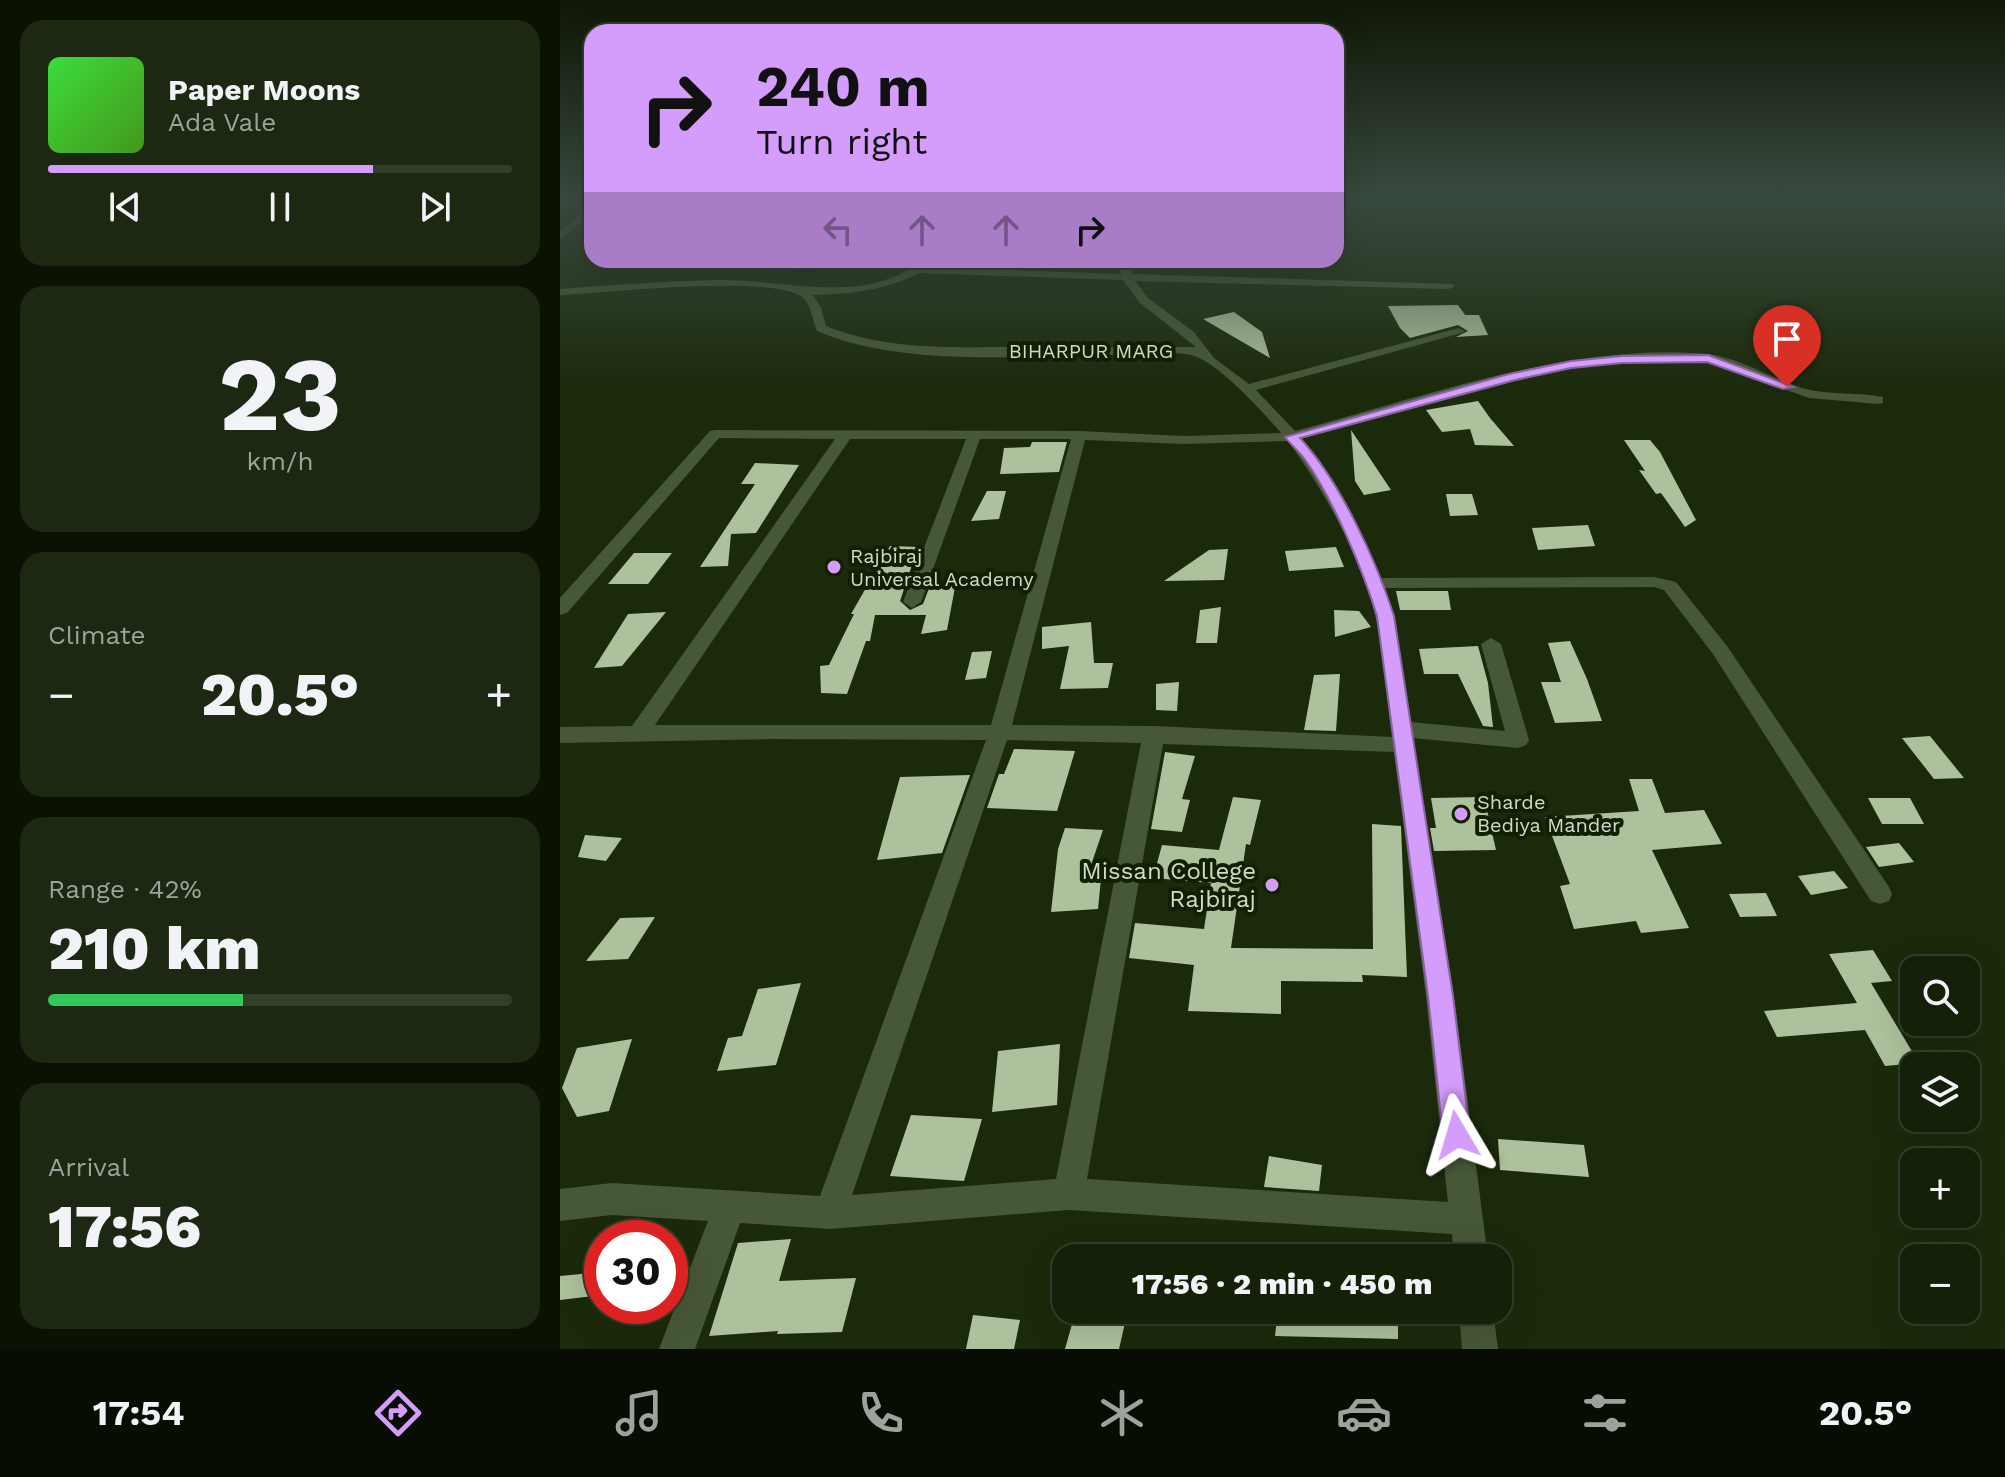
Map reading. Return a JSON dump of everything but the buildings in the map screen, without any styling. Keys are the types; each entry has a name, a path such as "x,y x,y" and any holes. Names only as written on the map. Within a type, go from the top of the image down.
{"street":[{"path":"1126,268 1133,293 1185,330 1203,346 1211,360"},
{"path":"560,292 720,285 770,286 802,292 884,285 920,270 1449,286"},
{"name":"BIHARPUR MARG","path":"802,292 817,309 821,328 858,340 950,350 1196,351 1244,389 1310,457 1328,486 1375,583 1393,657 1440,996 1470,1244"},
{"path":"1244,389 1459,332"},
{"path":"560,609 715,434 844,437 1079,435 1184,440 1291,437 1514,377 1571,365 1622,359 1708,358 1809,394 1878,400"},
{"path":"912,602 975,434"},
{"path":"830,1213 999,732 1079,435"},
{"path":"639,732 844,437"},
{"path":"1375,583 1654,582 1670,586 1720,650 1880,894"},
{"path":"560,735 746,729 1518,740 1491,644"},
{"path":"1069,1194 1154,734"},
{"path":"560,1205 612,1199 830,1213 1069,1194 1467,1219"},
{"path":"677,1349 730,1206"},
{"path":"1477,1324 1480,1349"}],"water":[{"path":"754,268 831,268 816,272 752,270"}],"place":[{"name":"Rajbiraj Universal Academy","path":"834,567"},
{"name":"Sharde Bediya Mander","path":"1461,814"},
{"name":"Missan College Rajbiraj","path":"1272,885"}],"route":[{"path":"1457,1135 1385,616 1375,583 1328,486 1310,457 1291,437 1514,377 1571,365 1622,359 1708,358 1787,387"}]}
